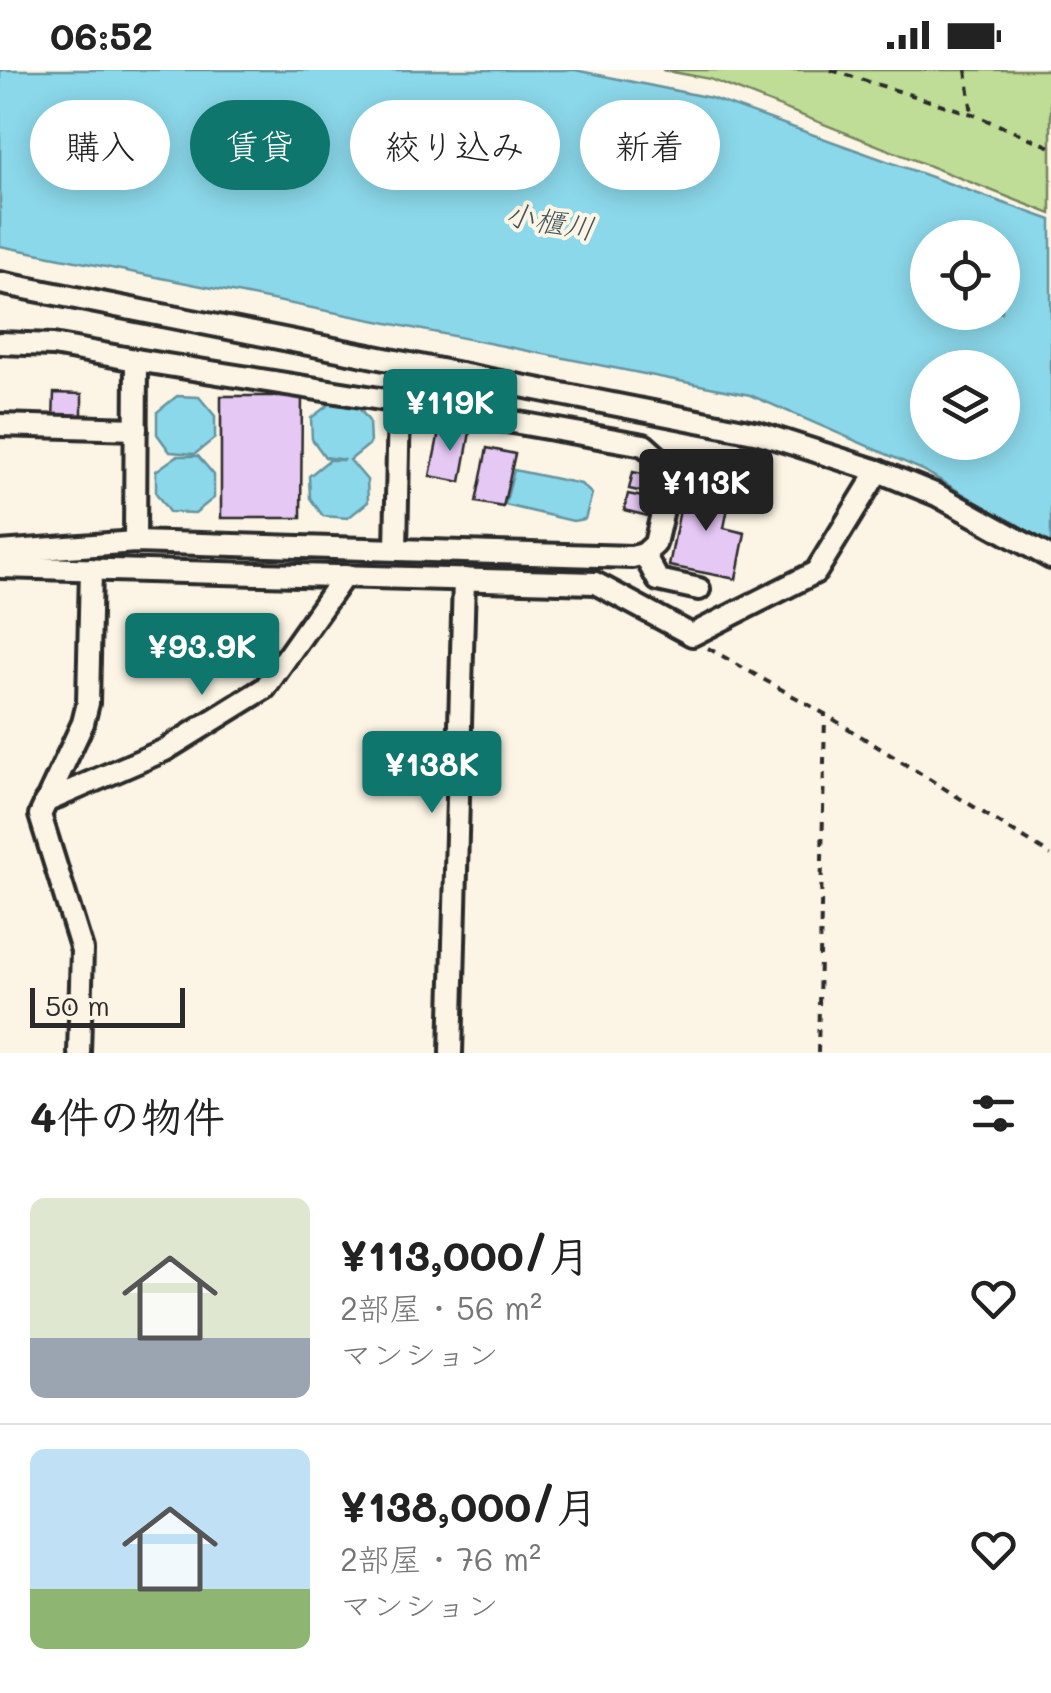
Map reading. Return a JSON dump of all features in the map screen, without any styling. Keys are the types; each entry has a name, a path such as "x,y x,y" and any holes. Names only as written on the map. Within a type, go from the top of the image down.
{"street":[{"path":"0,282 758,433 878,471 936,495 1051,558"},
{"path":"0,343 53,345 644,445 672,470 725,477"},
{"path":"134,542 136,360"},
{"path":"396,549 399,402"},
{"path":"0,425 136,429"},
{"path":"0,552 134,542 632,557 644,554 655,544 672,470"},
{"path":"0,567 595,583 692,635 816,572 878,471"},
{"path":"644,554 658,580 699,588"},
{"path":"79,1053 82,950 40,814 83,723 88,703 91,569"},
{"path":"46,802 166,750 265,688 344,576"},
{"path":"451,1053 464,580"}],"path":[{"path":"831,70 972,114 1051,148"},
{"path":"966,70 972,114"},
{"path":"692,635 1051,855"},
{"path":"818,1053 825,714"}],"green space":[{"path":"662,70 1051,70 1051,214 710,79"}],"water":[{"name":"小櫃川","path":"0,70 575,70 717,100 580,100 580,190 720,190 720,101 1051,220 1051,546 923,470 750,395 0,246"},
{"path":"177,396 199,397 215,416 215,438 195,454 170,452 157,434 157,412"},
{"path":"332,402 354,402 369,421 370,444 350,460 367,480 368,502 348,518 323,516 310,498 309,476 329,460 345,460 325,457 312,439 311,418"},
{"path":"177,456 198,456 214,475 214,498 195,513 169,512 156,493 156,471"},
{"path":"514,470 581,484 592,494 585,519 573,521 505,505"}],"building":[{"path":"54,393 82,394 82,421 53,420"},
{"path":"221,396 302,396 301,518 221,518"},
{"path":"440,427 470,432 461,482 430,476"},
{"path":"487,448 515,454 503,507 476,502"},
{"path":"633,472 656,477 653,494 629,489"},
{"path":"685,484 731,492 724,528 745,533 736,579 669,566"},
{"path":"628,494 652,499 648,516 624,510"}]}
